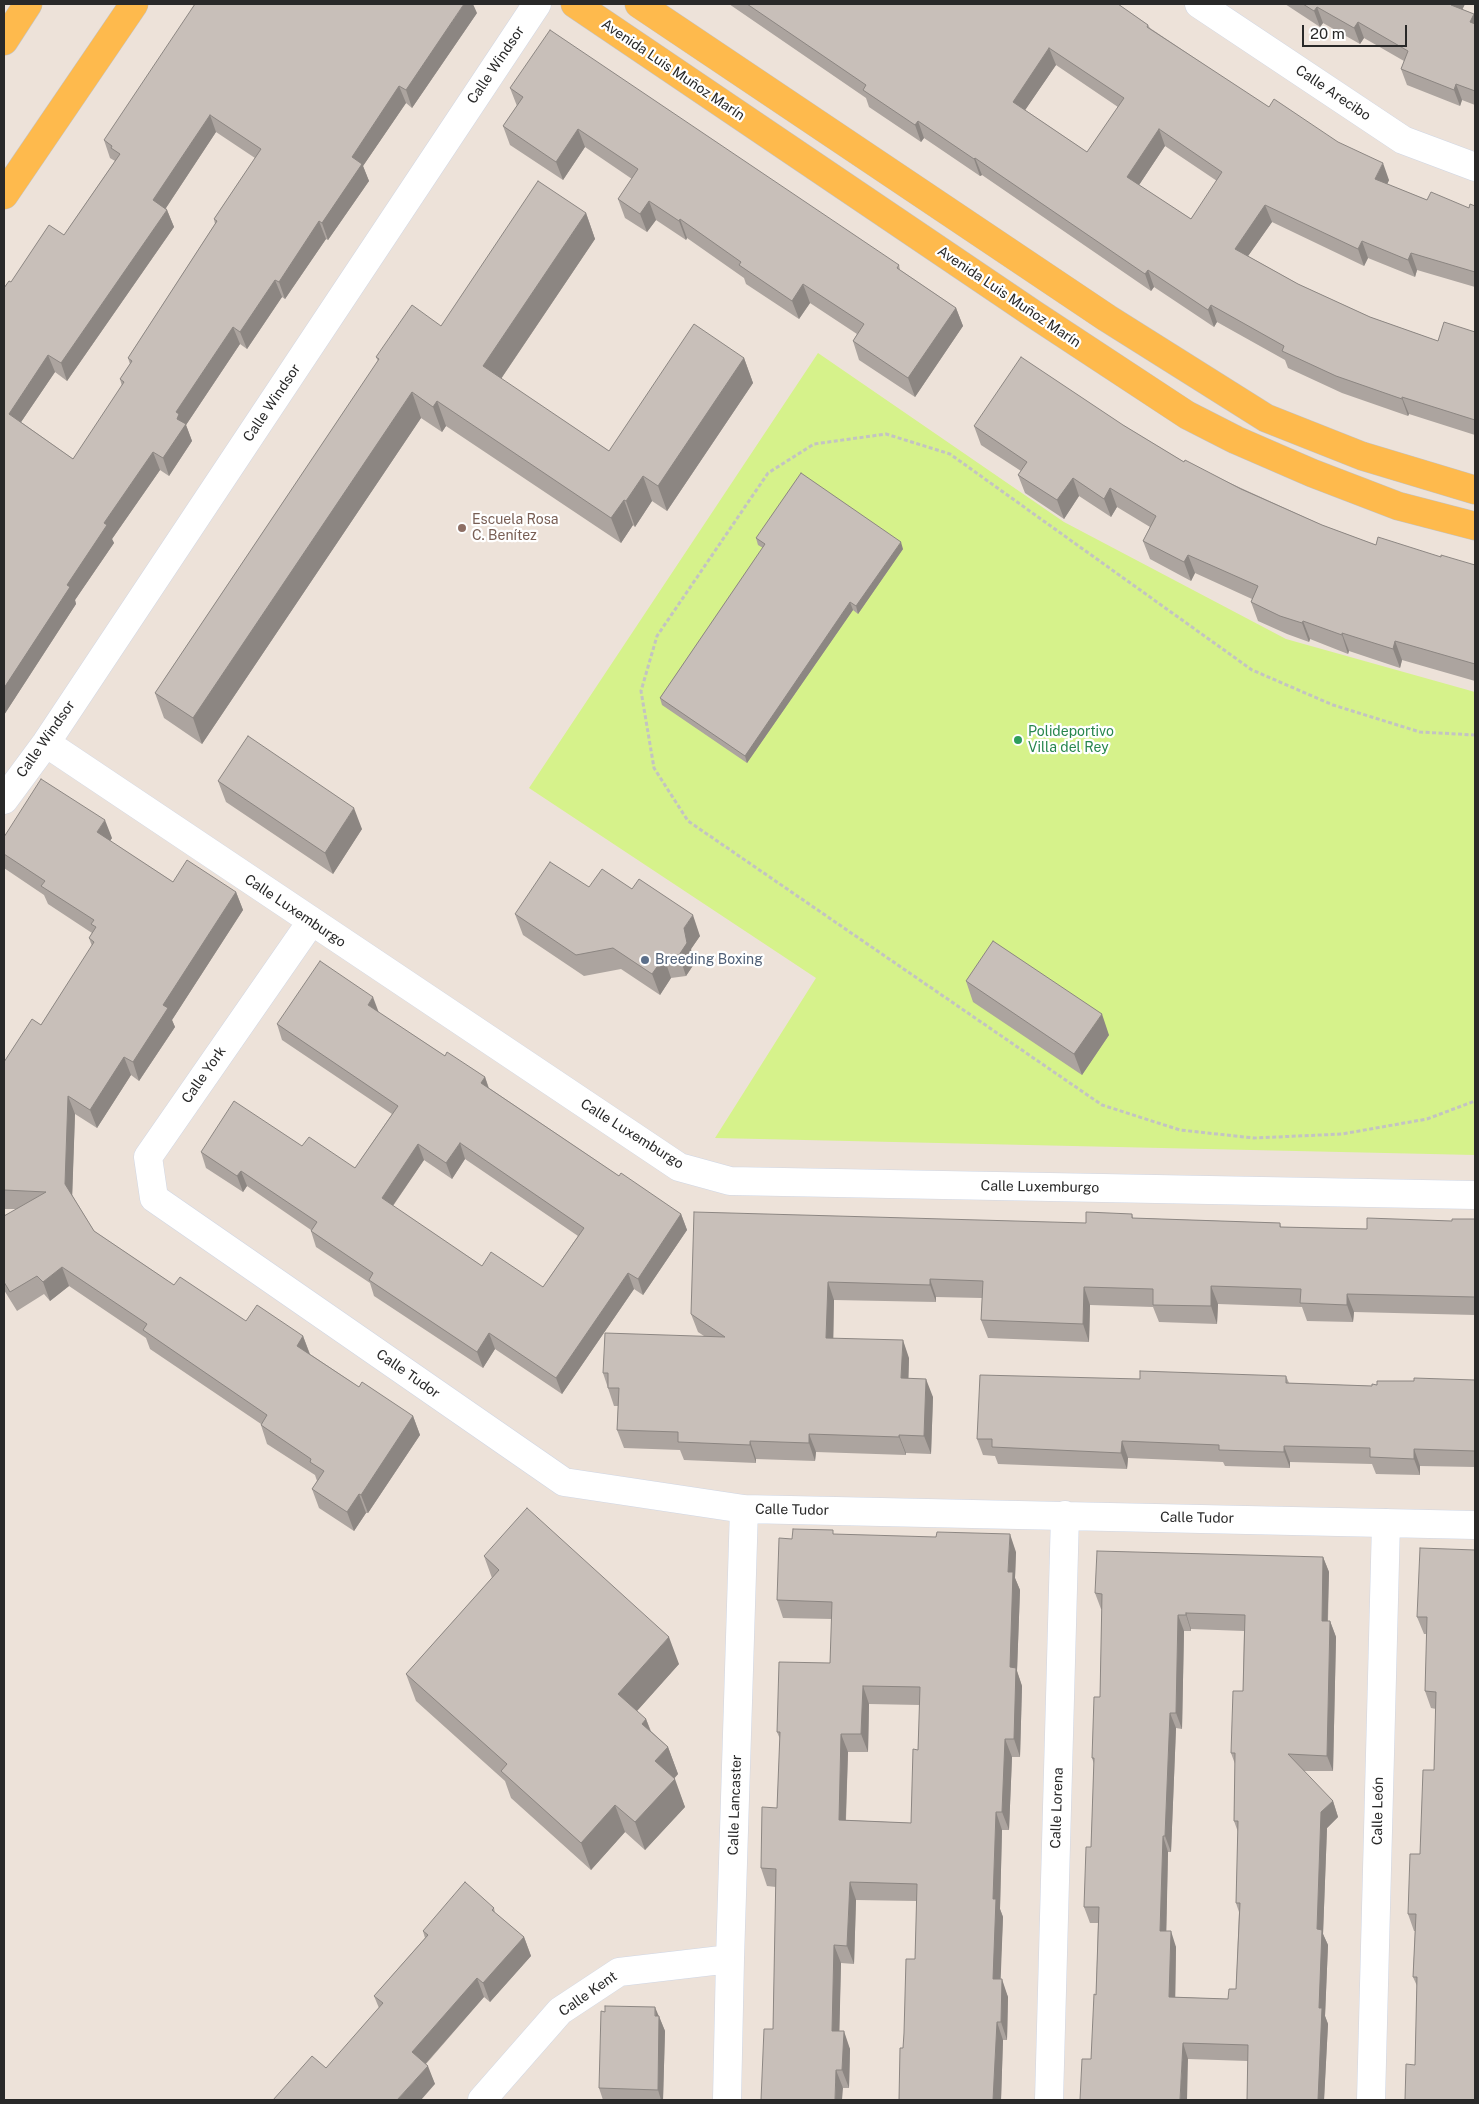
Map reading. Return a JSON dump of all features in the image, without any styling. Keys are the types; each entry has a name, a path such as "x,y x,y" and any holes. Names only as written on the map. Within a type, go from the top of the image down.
{"main road":[{"path":"4,41 28,4"},
{"path":"4,195 134,4"},
{"name":"Avenida Luis Muñoz Marín","path":"575,4 1027,310 1188,415 1236,440 1312,473 1398,506 1475,526"},
{"path":"639,4 1107,318 1266,418 1362,456 1475,490"}],"street":[{"name":"Calle Windsor","path":"4,800 46,743 537,4"},
{"name":"Calle Arecibo","path":"1199,4 1403,140 1475,167"},
{"name":"Calle Luxemburgo","path":"46,743 678,1166 730,1180 1475,1195"},
{"name":"Calle York","path":"191,1224 154,1198 148,1157 311,922"},
{"name":"Calle Tudor","path":"191,1224 564,1482 744,1509 1475,1525"},
{"name":"Calle Lancaster","path":"727,2100 744,1509"},
{"name":"Calle Lorena","path":"1049,2100 1065,1515"},
{"name":"Calle León","path":"1371,2100 1386,1523"},
{"name":"Calle Kent","path":"482,2100 560,2012 619,1972 730,1959"}],"path":[{"path":"1475,735 1420,732 1333,705 1252,670 950,454 886,434 814,444 768,473 657,636 641,691 654,768 688,821 1102,1105 1180,1130 1254,1138 1342,1134 1428,1119 1475,1101"}],"green space":[{"name":"Polideportivo Villa del Rey","path":"818,353 1064,522 1286,639 1475,692 1475,1155 715,1138 816,978 529,788"}],"building":[{"path":"195,4 464,4 406,90 399,86 352,157 362,164 322,223 319,221 279,282 275,280 240,332 233,327 176,412 179,414 177,419 186,424 163,458 153,452 104,523 107,525 67,585 70,587 4,688 4,288 9,281 11,282 49,225 64,235 120,154 104,140","holes":["210,115 261,149 214,219 217,221 128,358 132,361 120,379 124,382 73,459 9,414 48,355 61,363 167,210 153,200"]},
{"path":"747,4 1118,4 1148,25 1147,27 1269,107 1274,99 1338,142 1383,163 1375,179 1427,200 1431,192 1469,208 1470,204 1475,206 1475,272 1411,253 1408,260 1362,241 1358,249 1265,205 1235,249 1298,284 1370,317 1438,341 1444,322 1475,332 1475,420 1402,397 1402,399 1336,376 1282,351 1284,346 1211,305 1208,310 1148,270 1145,274 975,158 918,121 915,125 863,90 866,85","holes":["1049,48 1124,98 1087,152 1013,102","1159,129 1222,172 1191,219 1127,177"]},
{"path":"1303,4 1451,4 1474,14 1470,22 1475,24 1475,91 1456,84 1454,90 1401,69 1408,51 1358,22 1354,28 1317,7 1314,11"},
{"path":"550,30 899,265 897,268 956,308 908,378 853,341 864,324 803,284 792,301 739,265 741,262 680,219 679,221 649,201 640,214 618,199 638,169 578,129 556,162 503,126 523,97 510,88"},
{"path":"538,181 586,213 483,366 609,451 694,324 744,358 658,486 643,476 626,501 624,500 611,518 437,401 433,407 412,392 193,718 155,693 379,359 376,357 412,305 441,326"},
{"path":"1021,357 1123,425 1184,462 1185,460 1241,489 1322,525 1376,545 1378,537 1441,557 1441,555 1475,565 1475,664 1395,641 1393,649 1342,633 1342,635 1303,621 1302,623 1280,616 1251,602 1258,586 1188,555 1184,562 1143,541 1156,516 1110,488 1104,499 1073,478 1057,500 1018,475 1027,462 974,426"},
{"path":"801,473 901,542 856,606 850,602 745,756 660,698 765,544 756,538"},
{"path":"248,736 354,808 325,853 218,781"},
{"path":"41,779 105,820 97,832 173,882 187,860 236,892 163,1005 168,1008 133,1062 124,1057 90,1110 68,1096 65,1184 94,1231 174,1285 180,1277 246,1321 257,1305 303,1336 297,1346 359,1387 362,1382 413,1416 361,1495 359,1494 347,1512 312,1489 324,1471 310,1462 311,1459 261,1425 267,1415 143,1330 147,1324 62,1267 43,1282 37,1276 10,1292 4,1282 4,1216 46,1192 4,1190 4,1062 32,1019 41,1025 94,942 89,938 96,927 91,924 94,920 41,886 45,881 4,854 4,837"},
{"path":"550,862 589,887 602,869 632,889 639,879 693,915 684,928 687,943 679,955 664,957 652,974 613,948 576,955 515,914"},
{"path":"993,941 1102,1014 1074,1054 966,981"},
{"path":"320,961 373,997 368,1005 445,1056 447,1052 485,1077 481,1083 619,1176 621,1173 681,1214 638,1279 628,1273 556,1378 489,1333 477,1352 369,1280 373,1273 311,1231 317,1222 241,1171 237,1176 201,1152 234,1101 302,1146 309,1137 355,1168 398,1106 277,1024","holes":["460,1143 584,1228 543,1287 491,1252 482,1266 382,1198 418,1144 446,1163"]},
{"path":"694,1212 1086,1223 1086,1212 1132,1214 1132,1218 1280,1223 1280,1227 1367,1229 1367,1218 1452,1221 1452,1219 1475,1219 1475,1297 1347,1294 1347,1305 1300,1303 1301,1289 1211,1286 1211,1306 1153,1305 1153,1289 1084,1287 1083,1324 981,1320 983,1281 930,1279 930,1285 828,1282 826,1338 903,1340 901,1378 926,1379 924,1436 809,1434 809,1443 750,1441 750,1445 678,1442 678,1432 617,1430 619,1388 608,1388 608,1373 603,1373 605,1333 725,1337 691,1314"},
{"path":"1140,1371 1286,1376 1286,1383 1372,1386 1372,1384 1377,1385 1377,1381 1414,1381 1414,1378 1475,1380 1475,1451 1414,1449 1414,1459 1370,1457 1370,1448 1284,1446 1284,1452 1219,1450 1219,1445 1122,1441 1121,1453 992,1447 992,1439 977,1439 980,1375 1140,1379"},
{"path":"527,1508 669,1637 618,1694 646,1719 642,1724 668,1747 655,1761 675,1779 635,1822 615,1805 581,1843 501,1771 507,1764 406,1674 499,1570 484,1556"},
{"path":"793,1529 833,1530 833,1534 936,1537 937,1532 1010,1534 1008,1572 1013,1572 1010,1667 1016,1668 1014,1739 1005,1739 1002,1812 996,1812 993,1899 996,1899 993,1979 1002,1979 1001,2022 997,2022 993,2100 899,2100 900,2048 903,2048 904,2033 906,1959 915,1959 917,1884 850,1882 847,1946 834,1945 832,2031 844,2031 842,2070 836,2070 835,2100 761,2100 764,2029 773,2029 776,1869 761,1868 762,1807 777,1808 780,1732 777,1732 779,1662 830,1663 832,1602 777,1600 779,1538 792,1539","holes":["863,1686 920,1687 918,1750 913,1749 911,1823 839,1820 841,1734 861,1734"]},
{"path":"1420,1548 1475,1550 1475,2100 1405,2100 1406,2064 1415,2065 1417,1977 1413,1977 1416,1914 1408,1914 1410,1854 1420,1854 1423,1770 1434,1770 1436,1692 1425,1691 1427,1617 1417,1617"},
{"path":"1097,1551 1323,1557 1322,1621 1330,1621 1327,1756 1288,1754 1333,1801 1321,1812 1317,1929 1322,1930 1319,2008 1322,2008 1318,2100 1247,2100 1248,2045 1183,2043 1180,2100 1080,2100 1082,2059 1091,2059 1094,1994 1096,1995 1099,1907 1084,1907 1086,1847 1091,1847 1094,1697 1100,1697 1102,1594 1095,1593","holes":["1186,1613 1245,1615 1243,1691 1233,1691 1231,1753 1235,1753 1234,1821 1238,1821 1236,1903 1240,1903 1236,1989 1229,1989 1228,1999 1169,1997 1171,1931 1160,1931 1170,1713 1176,1713 1178,1615 1186,1615"]},
{"path":"465,1882 494,1908 492,1910 524,1937 483,1983 477,1978 412,2052 428,2066 397,2100 273,2100 312,2056 326,2068 383,2003 374,1996 428,1935 423,1931"},
{"path":"605,2006 655,2007 655,2016 659,2016 658,2090 599,2088 601,2011 605,2012"}],"place":[{"name":"Escuela Rosa C. Benítez","path":"462,528"},
{"name":"Polideportivo Villa del Rey","path":"1018,740"},
{"name":"Breeding Boxing","path":"645,960"}]}
